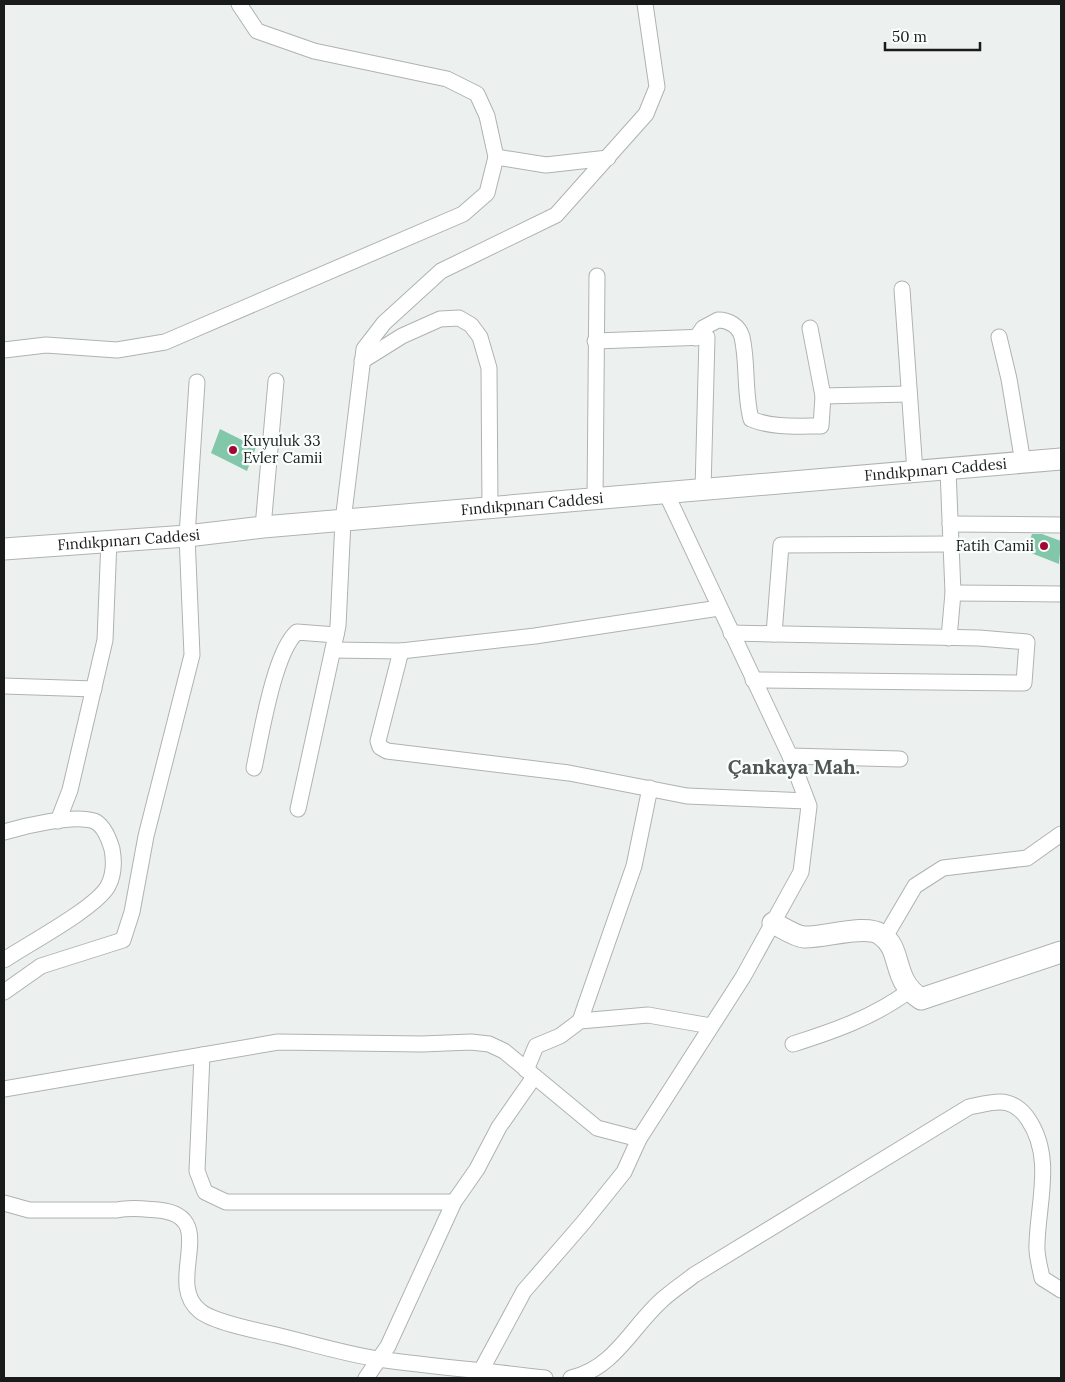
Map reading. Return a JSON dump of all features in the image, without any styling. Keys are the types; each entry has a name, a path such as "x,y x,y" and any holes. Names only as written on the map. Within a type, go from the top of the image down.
{"main road":[{"name":"Fındıkpınarı Caddesi","path":"4,549 109,540 187,536 263,527 595,501 1061,460"},
{"path":"773,923 802,937 853,931 878,932 892,943 900,976 909,991 921,999 1061,952"}],"street":[{"path":"4,350 46,345 118,350 165,342 463,214 487,193 496,157 487,116 477,94 447,79 314,51 256,31 239,4"},
{"path":"298,809 335,643 343,521 364,348 384,323 441,271 556,215 646,114 657,87 646,4"},
{"path":"496,157 546,165 608,158"},
{"path":"595,501 597,276"},
{"path":"902,289 915,472"},
{"path":"362,362 402,336 440,319 460,318 471,325 480,337 489,368 490,509"},
{"path":"696,338 703,328 718,320 732,323 742,335 747,404 751,419 760,423 782,426 821,426 823,396 810,328"},
{"path":"595,340 707,337 704,490"},
{"path":"999,337 1009,380 1023,463"},
{"path":"263,527 276,381"},
{"path":"4,992 42,966 122,940 132,912 146,836 192,655 187,536 197,382"},
{"path":"823,396 908,394"},
{"path":"948,470 953,593 949,638"},
{"path":"479,1374 524,1291 624,1172 639,1139 711,1026 773,923 801,872 808,825 807,802 790,756 666,494"},
{"path":"950,524 1061,525"},
{"path":"58,822 70,790 105,640 109,540"},
{"path":"774,634 781,545 951,544"},
{"path":"953,593 1061,594"},
{"path":"254,768 281,656 290,638 297,632 335,643 401,651 535,636 719,608"},
{"path":"731,633 949,638 1027,642 1024,683 753,680"},
{"path":"401,651 378,741 380,747 388,751 569,773 687,796 807,802"},
{"path":"4,686 94,689"},
{"path":"790,756 900,759"},
{"path":"580,1021 634,866 650,788"},
{"path":"4,832 30,825 75,819 95,821 106,832 114,860 109,886 92,905 4,960"},
{"path":"885,937 915,886 943,868 1027,858 1061,834"},
{"path":"793,1044 837,1030 890,1005 909,991"},
{"path":"366,1378 388,1346 454,1202 477,1169 498,1127 530,1074 536,1046 560,1036 580,1021 648,1016 711,1026"},
{"path":"4,1089 278,1042 422,1044 471,1042 489,1044 504,1052 597,1128 639,1139"},
{"path":"202,1055 197,1171 205,1192 226,1202 454,1202"},
{"path":"571,1378 587,1374 616,1353 662,1299 694,1275 969,1107 1000,1102 1013,1105 1023,1112 1032,1126 1041,1149 1044,1176 1036,1246 1042,1278 1061,1290"},
{"path":"4,1203 29,1210 116,1210 127,1207 171,1211 179,1215 188,1225 190,1240 186,1280 191,1299 200,1311 239,1326 378,1359 479,1374 545,1378"}],"building":[{"name":"Kuyuluk 33 Evler Camii","path":"220,429 256,447 247,471 211,453"},
{"name":"Fatih Camii","path":"1032,534 1042,534 1061,541 1059,564 1026,551"}],"place":[{"name":"Kuyuluk 33 Evler Camii","path":"233,450"},
{"name":"Fatih Camii","path":"1044,546"}],"district":[{"name":"Çankaya Mah.","path":"794,767"}]}
